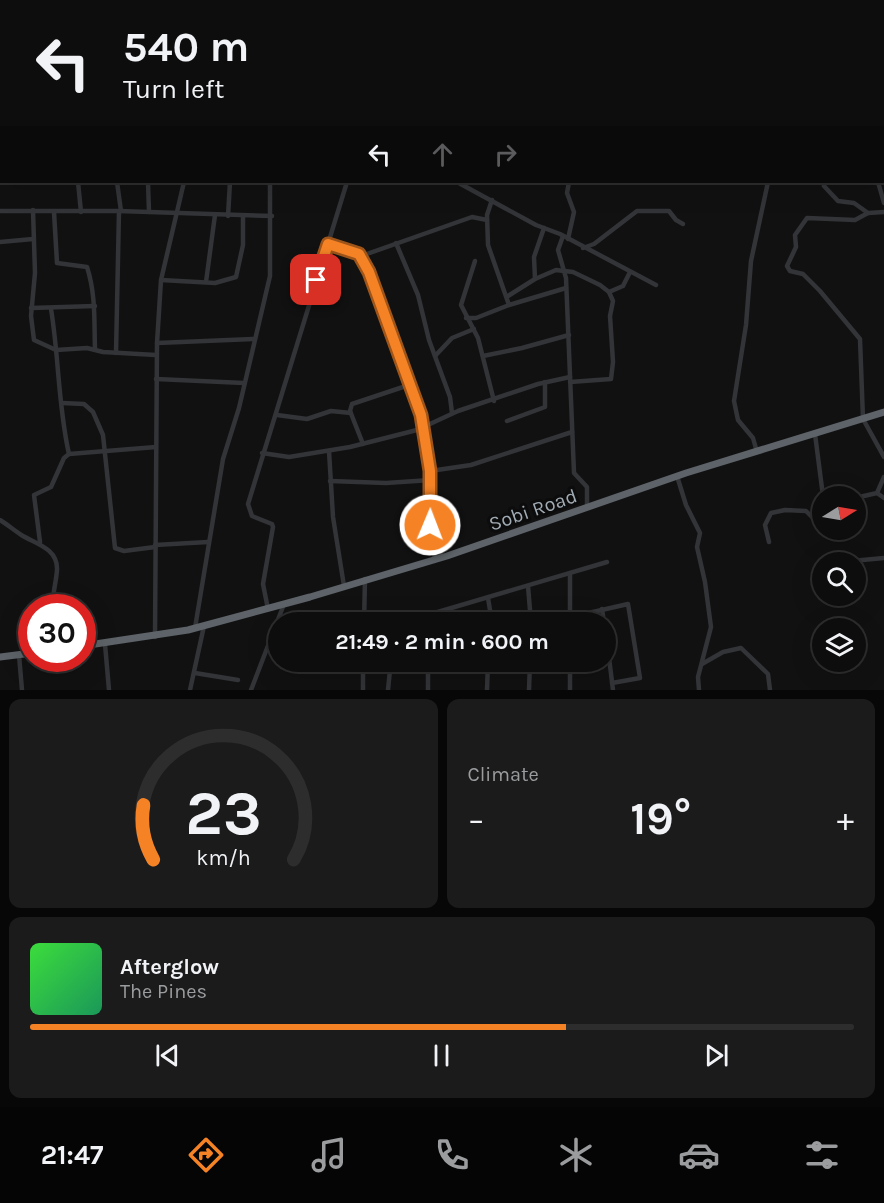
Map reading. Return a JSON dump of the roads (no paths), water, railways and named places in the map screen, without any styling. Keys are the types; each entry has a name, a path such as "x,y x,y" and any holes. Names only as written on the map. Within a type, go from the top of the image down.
{"highway":[{"name":"Sobi Road","path":"96,645 155,637 268,609 435,559 686,473 884,412"},
{"path":"0,657 18,655"}],"street":[{"path":"78,183 81,212"},
{"path":"116,353 120,211 117,183"},
{"path":"148,183 149,212"},
{"path":"155,637 156,355 161,280 184,183"},
{"path":"228,216 230,183"},
{"path":"195,628 223,459 239,408 253,339 270,276 272,216 270,183"},
{"path":"268,609 263,584 273,527 272,524 252,516 248,510 262,453 277,415 347,183"},
{"path":"459,183 656,285"},
{"path":"570,183 567,193 573,212 566,237 558,250 565,270 574,473 587,487 587,508"},
{"path":"757,452 753,438 738,420 734,401 746,326 751,261 768,183"},
{"path":"878,183 884,203"},
{"path":"824,186 836,200 854,203 868,213"},
{"path":"492,200 487,220 490,254 508,296 509,304"},
{"path":"33,210 34,273 31,308 34,340 56,350 95,349 116,353 156,355"},
{"path":"0,211 120,211 243,217 272,216"},
{"path":"583,248 594,244 637,211 669,211 682,224"},
{"path":"54,212 57,263 87,267 95,297 95,349"},
{"path":"884,212 868,213 855,219 807,218 795,235 796,247 787,266 790,272 803,274 860,339 863,418 884,456"},
{"path":"207,282 214,215"},
{"path":"161,280 207,282 232,280 239,273 243,217"},
{"path":"328,244 361,256 472,217 487,220"},
{"path":"535,279 534,257 544,228"},
{"path":"0,242 33,239"},
{"path":"396,243 418,295 435,356 450,397 452,413"},
{"path":"361,256 379,294 421,415 431,480 430,525 435,559"},
{"path":"475,261 461,305 466,318 473,327 483,356 494,401"},
{"path":"262,453 289,458 363,444 417,430 452,413 494,401 545,382 570,379 611,379 610,316 613,301 609,292 592,280 565,270 549,272 508,296"},
{"path":"609,292 623,286 630,272"},
{"path":"466,318 473,319 509,304 566,288"},
{"path":"31,308 95,306"},
{"path":"51,309 62,419 69,454"},
{"path":"473,319 473,327"},
{"path":"435,356 449,339 473,327"},
{"path":"483,356 491,356 569,334"},
{"path":"157,343 253,339"},
{"path":"485,364 491,356"},
{"path":"156,379 244,383"},
{"path":"507,421 545,407 545,382"},
{"path":"363,444 351,413 352,405 409,385"},
{"path":"62,403 78,402 93,412 99,421 106,451 115,548 124,551 208,542"},
{"path":"277,415 307,419 331,411 351,413"},
{"path":"430,471 471,465 572,432"},
{"path":"815,434 822,486"},
{"path":"40,542 34,495 51,487 64,458 69,454 156,447"},
{"path":"329,451 330,481 344,586"},
{"path":"677,476 686,505 700,534 697,548 705,582 711,627 698,677 699,690"},
{"path":"877,493 884,477"},
{"path":"330,481 386,483 431,480"},
{"path":"866,496 877,493 884,498"},
{"path":"769,542 765,525 771,513 806,511 812,517"},
{"path":"0,520 22,535 40,542 50,552 56,565 52,594"},
{"path":"866,560 884,558"},
{"path":"439,612 607,562"},
{"path":"570,573 570,612"},
{"path":"364,612 365,579"},
{"path":"528,586 530,612"},
{"path":"488,598 490,612"},
{"path":"251,690 284,604"},
{"path":"593,612 628,604 640,678 612,683"},
{"path":"190,690 204,626"},
{"path":"105,644 110,690"},
{"path":"702,664 723,652 741,648 768,674 770,690"},
{"path":"20,672 22,690"},
{"path":"363,672 363,690"},
{"path":"388,690 390,672"},
{"path":"428,672 428,690"},
{"path":"487,690 488,672"},
{"path":"529,690 530,672"},
{"path":"570,672 570,690"},
{"path":"611,672 613,690"},
{"path":"195,673 238,680"}]}
